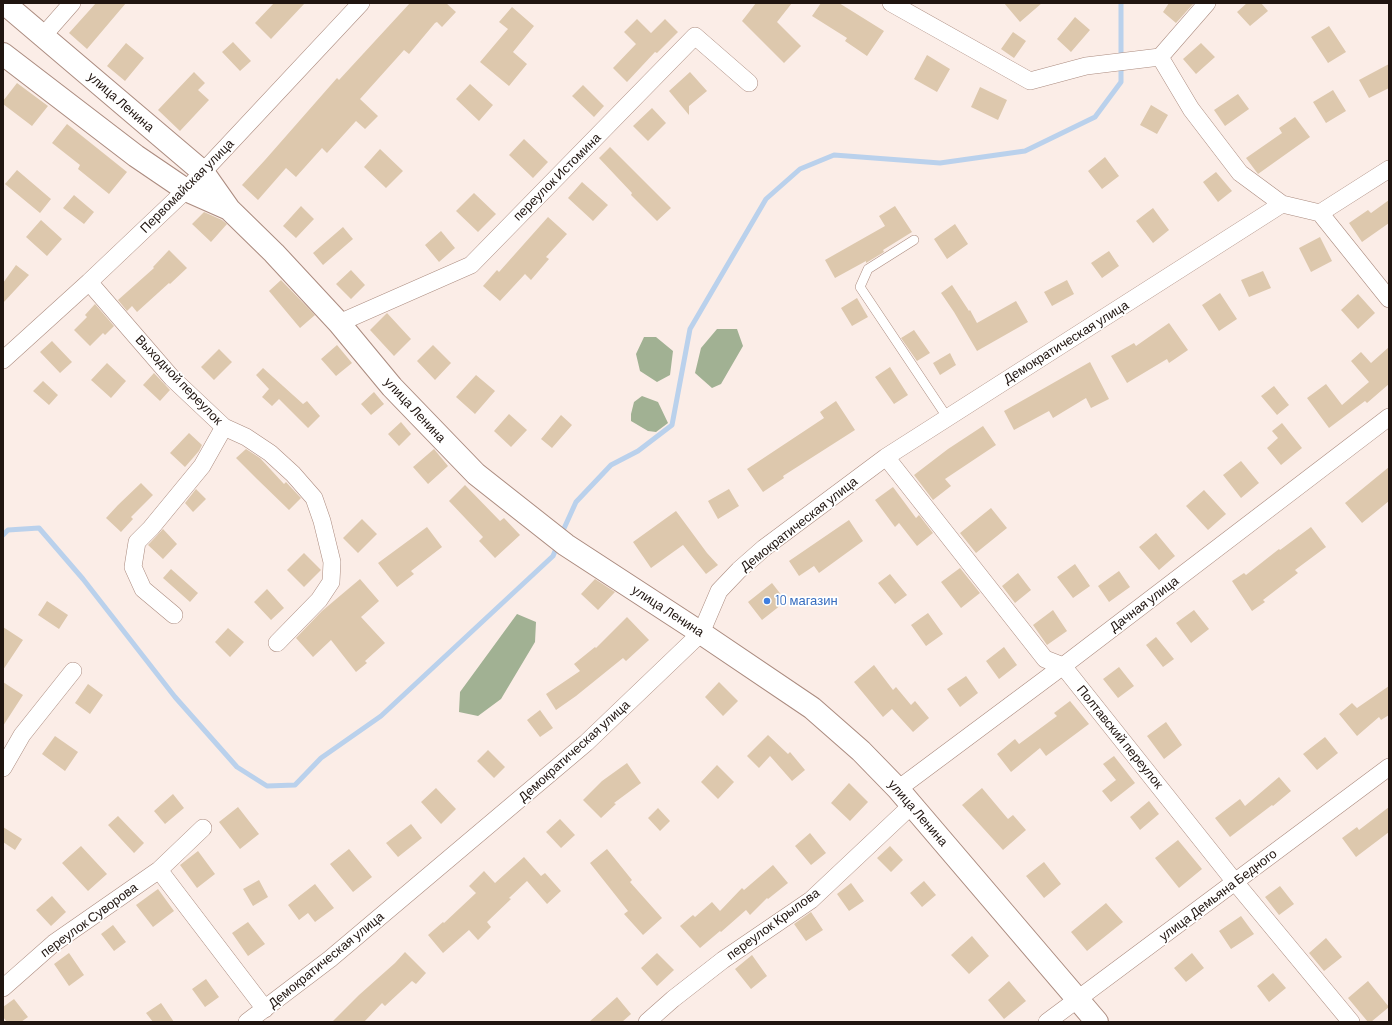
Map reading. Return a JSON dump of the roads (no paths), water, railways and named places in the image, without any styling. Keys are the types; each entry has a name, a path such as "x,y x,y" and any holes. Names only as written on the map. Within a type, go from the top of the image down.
{"street":[{"name":"улица Ленина","path":"4,3 203,172 228,209 274,253 339,323 392,387 476,474 559,540 812,708 861,751 905,797 1097,1022"},
{"path":"43,36 72,3"},
{"name":"Первомайская улица","path":"3,360 89,282 186,190 361,3"},
{"path":"892,3 1030,81 1086,66 1160,57 1207,3"},
{"name":"переулок Истомина","path":"339,323 471,265 695,36 749,83"},
{"name":"улица Ленина","path":"3,54 136,156 186,190 228,209"},
{"path":"1160,57 1191,109 1240,172 1282,204 1320,213 1389,299"},
{"path":"1320,213 1389,169"},
{"name":"Демократическая улица","path":"247,1022 330,959 586,743 701,633 719,591 739,570 771,544 886,457 1282,204"},
{"name":"Выходной переулок","path":"89,282 172,378 224,427 258,444 293,474 314,498 322,521 332,562 332,582 319,600 277,643"},
{"name":"Дачная улица","path":"905,797 1063,666 1389,417"},
{"path":"174,615 142,589 133,568 137,542 202,466 224,427"},
{"name":"Полтавский переулок","path":"886,457 1046,659 1063,666 1235,882 1351,1022"},
{"path":"3,768 22,735 73,671"},
{"name":"улица Демьяна Бедного","path":"1047,1022 1389,767"},
{"name":"переулок Крылова","path":"647,1022 673,999 723,960 811,900 905,797"},
{"name":"переулок Суворова","path":"3,988 54,943 159,870 203,828"},
{"path":"159,870 265,1009"}],"lane":[{"path":"914,240 868,269 860,287 947,417"}],"waterway":[{"path":"561,535 576,502 611,465 638,451 672,425 690,329 766,199 800,169 834,155 940,163 1025,151 1095,117 1121,82 1121,3"},
{"path":"3,535 8,530 39,528 83,579 175,697 237,767 267,786 295,785 321,758 381,716 553,556 558,544"}],"place":[{"name":"10 магазин","path":"767,601"}]}
